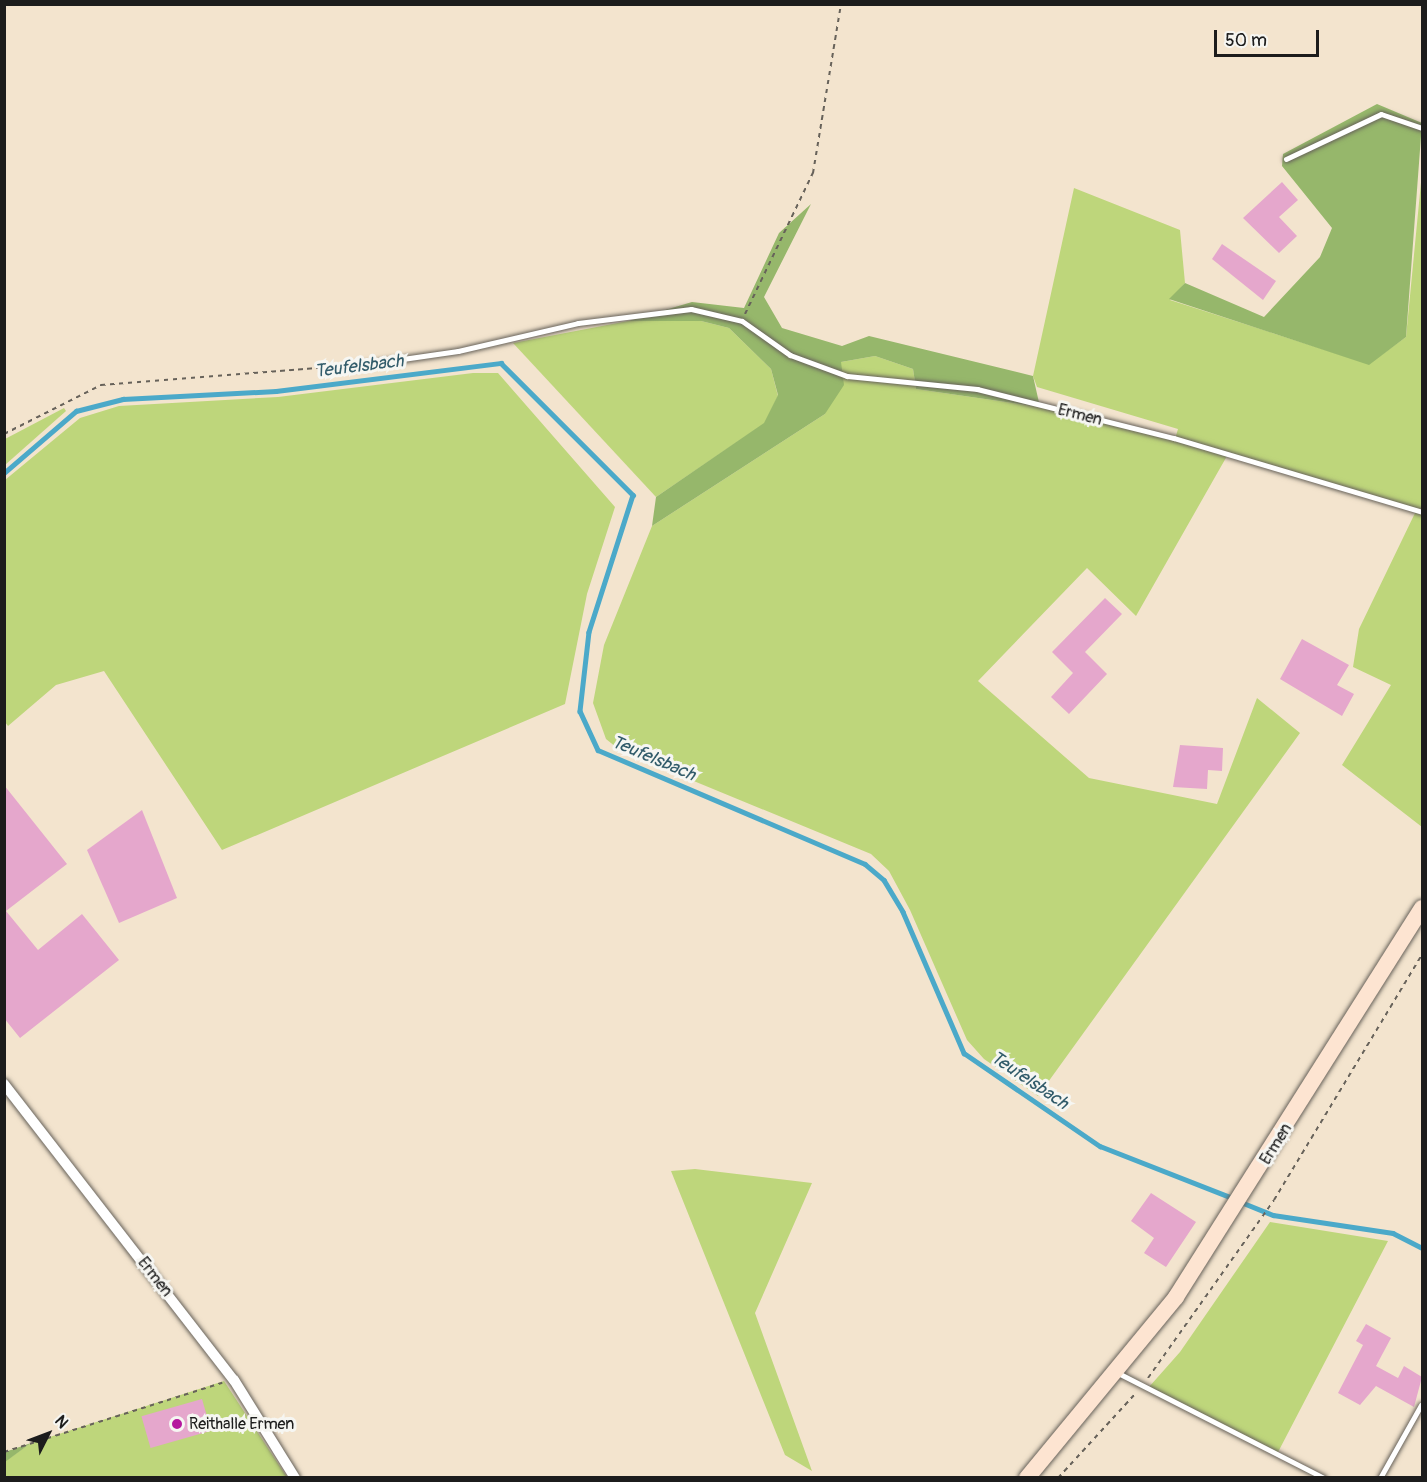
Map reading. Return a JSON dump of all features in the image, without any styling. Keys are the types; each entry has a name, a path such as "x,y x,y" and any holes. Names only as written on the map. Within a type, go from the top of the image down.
{"main road":[{"name":"Ermen","path":"1027,1478 1118,1372 1227,1220 1422,908"}],"street":[{"name":"Ermen","path":"4,1084 234,1380 295,1478"}],"lane":[{"path":"1286,159 1381,114 1422,128"},
{"path":"354,366 632,314 691,309 742,321"},
{"name":"Ermen","path":"742,321 790,355 847,376 977,389 1174,438 1422,512"},
{"path":"1118,1372 1141,1387 1324,1478"},
{"path":"1380,1478 1421,1405"}],"path":[{"path":"742,321 813,173 841,4"},
{"path":"4,434 101,384 354,366"},
{"path":"1058,1478 1141,1387 1257,1226 1422,955"},
{"path":"4,1452 234,1380"}],"green space":[{"path":"1377,104 1422,123 1406,337 1369,365 1169,299 1185,283 1264,317 1320,257 1332,228 1282,166 1283,154"},
{"path":"1422,172 1422,827 1342,765 1391,685 1353,667 1359,629 1416,511 1227,456 1136,616 1087,568 978,681 1089,778 1217,804 1257,698 1300,733 1038,1096 984,1059 967,1040 910,910 889,871 871,854 621,751 606,739 593,703 604,645 652,526 825,414 841,362 875,356 913,369 916,389 1040,407 1175,439 1178,429 1037,387 1033,376 1074,188 1180,230 1185,283 1170,300 1369,364 1406,337"},
{"path":"811,204 764,297 782,328 842,346 869,336 1033,376 1040,407 916,389 913,369 875,356 841,362 844,385 825,414 652,526 656,497 764,423 778,395 771,369 729,328 701,321 628,321 692,302 744,308 779,233"},
{"path":"628,321 701,321 729,328 771,369 778,396 765,423 656,497 513,343"},
{"path":"473,373 498,373 615,507 587,594 565,704 222,850 104,671 56,685 8,726 5,722 5,480 80,418 119,406 278,397"},
{"path":"64,408 66,411 5,465 5,439"},
{"path":"695,1169 812,1183 755,1313 812,1471 785,1455 671,1171"},
{"path":"1270,1222 1388,1241 1276,1456 1149,1387 1180,1352"},
{"path":"224,1381 287,1477 5,1477 4,1462 31,1443"},
{"path":"31,1443 5,1462 5,1452"}],"building":[{"path":"1282,182 1298,200 1279,217 1297,236 1279,253 1243,218"},
{"path":"1222,244 1276,281 1263,300 1212,259"},
{"path":"1105,598 1122,614 1085,652 1107,674 1069,714 1051,697 1073,673 1052,652"},
{"path":"1302,639 1349,665 1337,685 1354,694 1342,716 1280,679"},
{"path":"1180,745 1223,748 1222,771 1208,770 1207,789 1173,787"},
{"path":"4,785 67,864 6,911 38,950 82,914 119,960 20,1038 4,1018"},
{"path":"142,810 177,898 119,923 87,850"},
{"path":"1151,1193 1196,1222 1166,1267 1144,1253 1154,1238 1131,1221"},
{"path":"1366,1324 1391,1338 1376,1366 1398,1378 1404,1366 1422,1377 1414,1407 1376,1386 1360,1405 1338,1393 1363,1345 1356,1341"},
{"name":"Reithalle Ermen","path":"202,1399 211,1431 151,1448 141,1416"}],"waterway":[{"name":"Teufelsbach","path":"4,473 76,411 123,399 276,391 501,363 633,495 589,632 580,711 598,750 865,864 884,880 903,912 964,1053 1100,1146 1233,1198"},
{"name":"Teufelsbach","path":"1241,1202 1273,1215 1393,1233 1422,1248"}],"place":[{"name":"Reithalle Ermen","path":"177,1424"}]}
